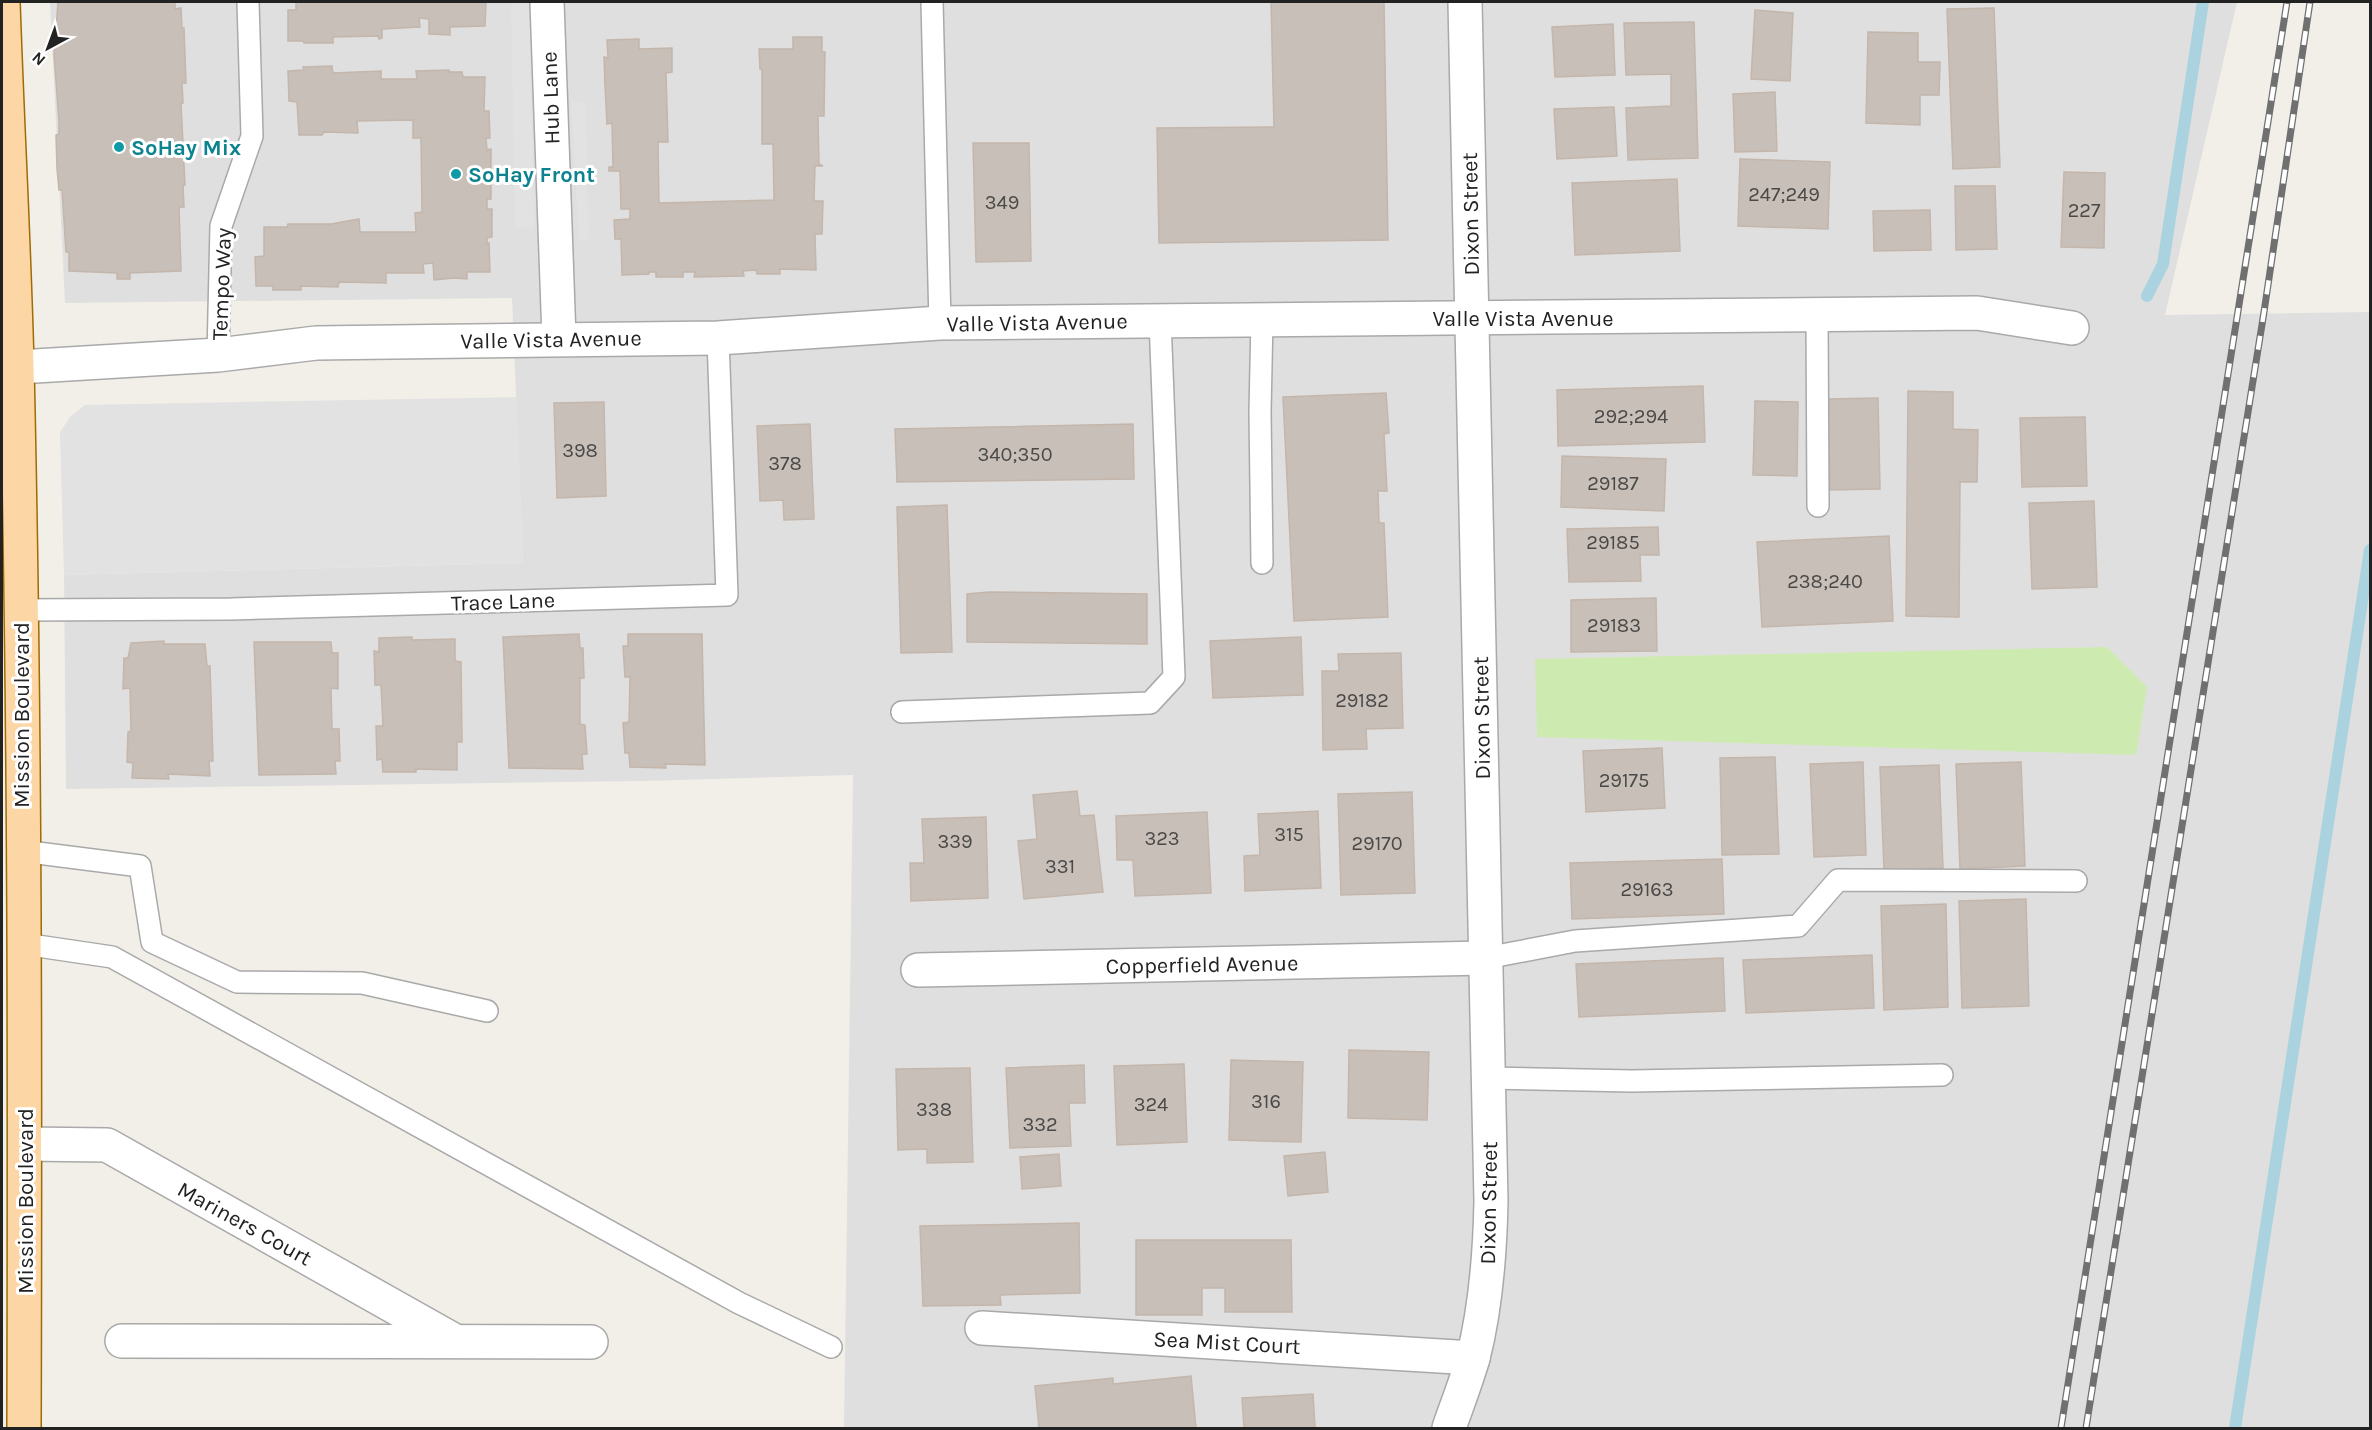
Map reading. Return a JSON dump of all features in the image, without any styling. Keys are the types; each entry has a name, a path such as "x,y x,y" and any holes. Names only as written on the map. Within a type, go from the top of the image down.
{"main road":[{"name":"Mission Boulevard","path":"3,2 9,368 21,610 25,1144 24,1428"}],"street":[{"name":"Hub Lane","path":"547,2 559,338"},
{"name":"Dixon Street","path":"1449,1428 1473,1358 1485,1286 1491,1222 1465,2"},
{"name":"Valle Vista Avenue","path":"9,368 218,355 316,343 559,338 718,338 940,323 1977,313 2072,328"},
{"name":"Copperfield Avenue","path":"918,970 1486,958"},
{"name":"Mariners Court","path":"25,1144 106,1145 455,1341"},
{"name":"Sea Mist Court","path":"982,1328 1473,1358"},
{"name":"Mariners Court","path":"122,1341 591,1342"}],"lane":[{"name":"Tempo Way","path":"218,355 221,226 252,136 248,2"},
{"path":"932,2 940,323"},
{"path":"1817,316 1818,506"},
{"path":"1262,319 1260,412 1262,563"},
{"path":"902,712 1150,703 1174,677 1160,321"},
{"name":"Trace Lane","path":"21,610 231,609 727,595 718,338"},
{"path":"22,851 140,866 152,942 237,982 362,983 486,1011"},
{"path":"1486,958 1575,941 1798,926 1838,880 2076,881"},
{"path":"24,944 112,957 739,1303 831,1347"},
{"path":"1488,1078 1632,1081 1942,1075"}],"shaded area":[{"path":"50,2 2237,2 2165,315 2370,312 2370,1428 844,1428 853,775 643,781 66,789 64,575 523,563 512,298 65,303"},
{"path":"511,2 529,2 535,229 515,227"},
{"path":"571,101 585,102 589,239 579,239"},
{"path":"517,397 523,563 64,575 60,432 70,417 85,405"}],"green space":[{"path":"2107,647 2147,687 2136,755 1537,737 1535,659"}],"building":[{"name":"SoHay Mix","path":"58,2 175,2 175,9 181,8 186,83 182,83 183,103 181,103 185,185 183,185 184,207 179,207 181,271 130,273 130,279 117,279 117,273 69,271 62,190 59,190 57,169 56,135 59,134 59,122 54,54"},
{"path":"296,2 486,2 485,26 450,27 450,35 429,34 429,19 419,18 420,27 382,29 382,38 379,39 378,36 333,37 333,43 288,41 288,10 296,10"},
{"path":"1271,2 1384,2 1388,240 1159,243 1157,128 1274,127"},
{"path":"1994,8 2000,167 1953,169 1947,9"},
{"path":"1755,10 1793,13 1790,81 1751,79"},
{"path":"1694,22 1698,158 1628,160 1626,108 1671,106 1671,74 1626,75 1624,23"},
{"path":"1613,24 1615,75 1555,77 1552,27"},
{"path":"1868,32 1918,33 1918,62 1940,62 1939,95 1920,95 1920,125 1866,123"},
{"path":"793,37 822,37 822,52 825,52 824,116 818,116 819,164 823,166 815,166 814,201 823,201 822,234 815,234 816,270 780,269 780,274 757,274 756,270 743,271 744,276 694,277 695,272 683,272 683,277 656,277 656,272 622,275 621,239 615,239 614,220 630,219 630,209 621,209 620,171 609,171 609,167 613,167 612,123 607,124 605,85 604,57 608,58 607,40 639,39 639,49 672,48 672,72 666,73 668,142 658,142 659,203 774,200 773,144 762,144 762,69 760,69 759,49 793,49"},
{"name":"SoHay Front","path":"332,66 333,73 381,71 381,79 417,79 416,71 449,70 449,72 462,72 463,77 485,77 484,111 489,111 490,138 486,138 487,150 491,149 491,199 487,199 487,209 492,209 492,237 487,238 490,272 467,272 467,279 434,280 433,263 423,264 424,273 386,273 386,283 339,282 338,287 301,286 301,290 273,290 273,286 256,286 255,257 264,256 264,227 287,227 288,224 331,224 359,219 360,232 416,232 415,213 422,212 421,138 413,138 413,120 357,121 358,133 324,132 322,135 299,135 297,102 289,101 288,71 304,70 303,67"},
{"path":"1775,92 1777,151 1735,152 1733,94"},
{"path":"1614,107 1617,156 1557,159 1554,109"},
{"path":"973,143 1029,143 1031,261 976,262"},
{"path":"1740,159 1830,162 1828,229 1738,226"},
{"path":"2064,172 2105,173 2104,248 2061,247"},
{"path":"1677,179 1680,251 1575,255 1572,183"},
{"path":"1955,186 1995,186 1997,249 1956,250"},
{"path":"1930,210 1931,250 1874,251 1873,211"},
{"path":"1703,386 1705,442 1558,446 1557,390"},
{"path":"1908,391 1953,392 1953,429 1978,430 1977,482 1960,482 1959,617 1906,616"},
{"path":"1386,393 1389,433 1384,434 1387,491 1378,491 1379,523 1384,523 1388,617 1294,621 1283,397"},
{"path":"1878,398 1880,489 1830,490 1828,399"},
{"path":"1755,401 1798,402 1797,476 1753,475"},
{"path":"604,402 606,496 557,498 554,403"},
{"path":"2085,417 2087,486 2022,487 2020,418"},
{"path":"810,424 814,519 784,520 783,500 760,501 757,426"},
{"path":"1133,424 1134,479 897,482 895,429"},
{"path":"1562,456 1666,459 1664,511 1561,507"},
{"path":"2094,501 2097,587 2032,589 2029,503"},
{"path":"947,505 952,652 901,653 897,507"},
{"path":"1658,527 1659,555 1640,555 1641,581 1569,582 1567,529"},
{"path":"1889,536 1893,621 1762,627 1757,542"},
{"path":"989,592 1147,594 1147,644 967,642 967,594"},
{"path":"1656,598 1657,651 1571,652 1571,600"},
{"path":"579,634 580,648 583,648 584,678 580,678 580,724 585,725 587,754 582,754 583,769 509,768 503,637"},
{"path":"628,634 702,634 705,765 665,764 666,768 630,767 629,753 625,753 623,723 629,722 630,677 625,677 623,646 628,646"},
{"path":"412,637 412,640 455,639 455,661 461,662 462,742 457,742 457,770 416,769 416,772 383,772 382,759 377,760 376,726 383,726 381,685 375,685 374,651 379,652 379,638"},
{"path":"1301,637 1303,695 1213,698 1210,641"},
{"path":"164,641 164,644 205,644 207,666 210,666 213,761 209,761 210,776 168,774 169,779 132,778 133,763 127,762 128,732 131,731 130,688 123,689 124,658 128,658 131,643"},
{"path":"254,642 331,642 332,653 338,653 338,689 331,688 332,729 339,729 340,761 335,761 336,774 259,775"},
{"path":"1401,653 1403,728 1366,729 1367,749 1323,750 1322,671 1339,671 1338,654"},
{"path":"1662,748 1665,808 1586,812 1583,751"},
{"path":"1775,757 1779,854 1722,855 1720,758"},
{"path":"1863,762 1866,855 1814,857 1810,764"},
{"path":"2021,762 2025,866 1960,869 1956,764"},
{"path":"1939,765 1943,868 1884,870 1880,767"},
{"path":"1077,791 1080,816 1094,815 1103,892 1024,899 1018,841 1037,839 1033,795"},
{"path":"1412,792 1415,893 1341,895 1338,794"},
{"path":"1318,811 1321,888 1245,891 1244,856 1260,855 1258,814"},
{"path":"1207,812 1211,893 1135,896 1133,860 1117,860 1116,816"},
{"path":"986,817 988,898 911,901 910,863 924,863 922,819"},
{"path":"1722,859 1724,914 1572,919 1570,863"},
{"path":"2026,899 2029,1006 1962,1008 1959,901"},
{"path":"1946,904 1948,1007 1884,1010 1881,906"},
{"path":"1872,955 1874,1008 1746,1013 1743,960"},
{"path":"1723,958 1725,1011 1579,1017 1576,964"},
{"path":"1349,1050 1429,1052 1427,1120 1348,1118"},
{"path":"1231,1060 1303,1062 1301,1142 1229,1140"},
{"path":"1184,1064 1187,1142 1117,1145 1114,1066"},
{"path":"1084,1065 1085,1103 1069,1103 1071,1146 1010,1148 1006,1068"},
{"path":"970,1068 973,1162 927,1163 927,1149 898,1150 896,1069"},
{"path":"1325,1152 1328,1192 1288,1196 1284,1156"},
{"path":"1059,1154 1061,1186 1022,1189 1020,1157"},
{"path":"1079,1223 1080,1293 1000,1295 1001,1305 923,1306 920,1226"},
{"path":"1136,1240 1291,1240 1292,1312 1225,1312 1225,1288 1202,1288 1202,1315 1136,1315"},
{"path":"1191,1376 1196,1428 1039,1428 1035,1386 1113,1378 1113,1384"},
{"path":"1313,1394 1315,1428 1244,1428 1242,1398"}],"waterway":[{"path":"2147,296 2163,264 2203,2"},
{"path":"2235,1428 2370,550"}],"railway":[{"path":"2061,1428 2287,2"},
{"path":"2086,1428 2264,312 2310,2"}],"place":[{"name":"SoHay Mix","path":"119,147"},
{"name":"SoHay Front","path":"456,174"}]}
